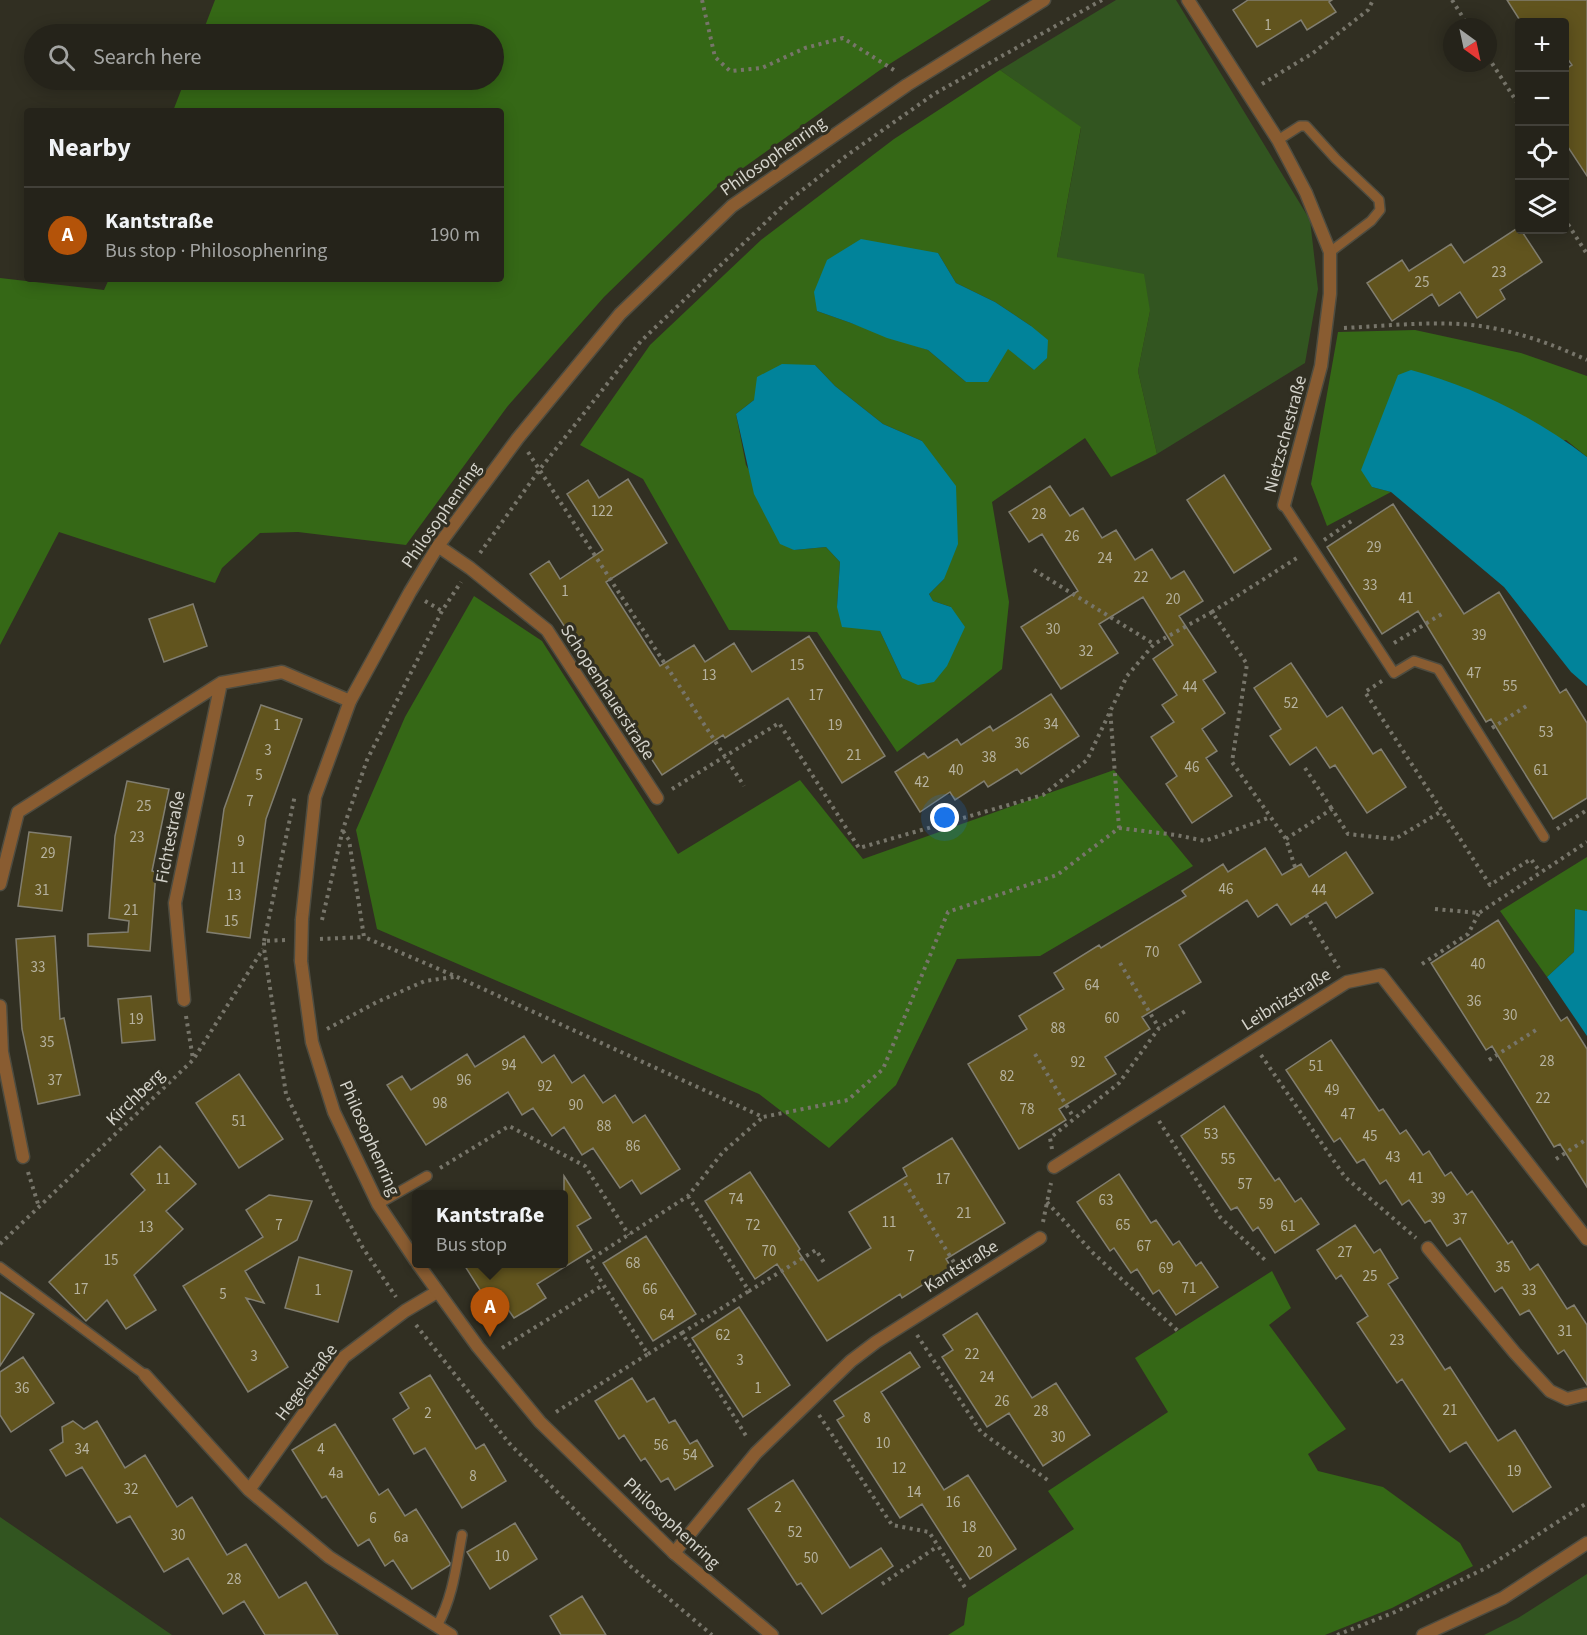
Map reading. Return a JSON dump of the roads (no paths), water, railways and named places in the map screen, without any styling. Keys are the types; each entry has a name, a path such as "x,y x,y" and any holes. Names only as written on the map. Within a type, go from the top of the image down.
{"street":[{"name":"Philosophenring","path":"412,1255 378,1204 331,1102 312,1042 301,961 315,797 350,701 438,546 518,438 620,314 732,206 907,85 1044,0"},
{"name":"Nietzschestraße","path":"1188,0 1278,140 1306,193 1330,252 1330,294 1321,366 1284,505"},
{"name":"Schopenhauerstraße","path":"438,546 470,568 547,630 657,798"},
{"path":"0,884 18,812 221,683 282,672 350,701"},
{"name":"Fichtestraße","path":"184,1000 175,903 221,683"},
{"name":"Leibnizstraße","path":"1054,1167 1347,982 1381,975 1587,1239"},
{"path":"0,1006 2,1052 23,1157"},
{"name":"Kantstraße","path":"674,1553 756,1453 811,1402 851,1360 876,1341 1040,1238"},
{"path":"1428,1248 1515,1353 1550,1391 1567,1399 1587,1394"},
{"name":"Philosophenring","path":"421,1268 482,1353 540,1422 674,1553 771,1635"},
{"name":"Hegelstraße","path":"249,1490 344,1357 405,1311 437,1292"},
{"path":"145,1375 249,1490 329,1557 451,1635"},
{"path":"1423,1635 1503,1598 1587,1543"}],"lane":[{"path":"1278,140 1300,126 1306,126 1336,159 1379,200 1380,210 1375,218 1330,252"},
{"name":"Nietzschestraße","path":"1284,505 1394,673 1414,662 1438,669 1478,736 1544,837"},
{"path":"378,1204 427,1176"},
{"path":"0,1268 145,1375"},
{"path":"436,1626 446,1610 452,1591 462,1535"}],"water":[{"path":"861,239 938,253 956,283 995,302 1048,340 1047,358 1034,370 1008,349 988,382 966,382 928,350 887,338 817,311 814,292 827,260"},
{"path":"782,364 815,365 835,386 883,424 922,441 956,486 958,544 944,579 929,594 933,601 951,607 965,627 947,666 934,682 918,685 902,678 880,631 842,627 837,607 840,562 826,547 794,550 780,544 754,494 736,414 754,400 757,377"},
{"path":"1411,370 1481,394 1525,416 1587,457 1587,686 1571,672 1504,587 1391,492 1372,487 1361,470 1398,375"},
{"path":"1575,909 1587,911 1587,1036 1547,977 1574,952"}],"place":[{"name":"Kantstraße","path":"490,1337"}]}
